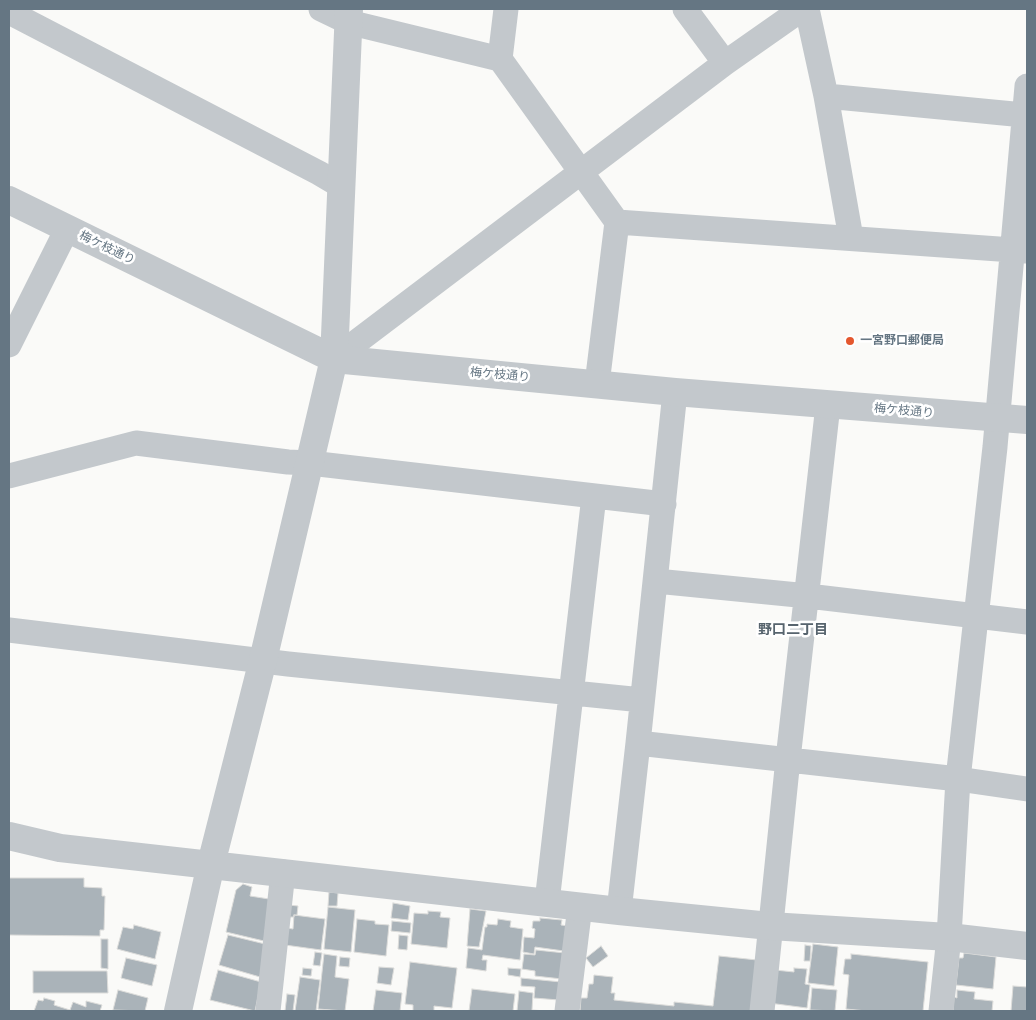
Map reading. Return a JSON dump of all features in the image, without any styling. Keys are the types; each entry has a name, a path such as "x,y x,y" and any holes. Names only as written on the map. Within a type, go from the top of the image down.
{"street":[{"path":"321,9 500,59 617,222 598,384"},
{"path":"500,59 506,9"},
{"path":"685,9 725,64"},
{"path":"334,359 725,64 802,9"},
{"path":"807,9 826,96 851,238"},
{"path":"9,12 320,173 341,186"},
{"path":"178,1011 211,864 334,359 348,16"},
{"path":"941,1011 949,937 958,779 997,418 1020,250 1027,86"},
{"path":"826,96 1025,124"},
{"name":"梅ケ枝通り","path":"9,200 334,359 675,392 1027,420"},
{"path":"617,222 1020,250"},
{"path":"9,345 66,229"},
{"path":"619,911 675,392"},
{"path":"762,1011 828,405"},
{"path":"9,476 136,443 664,504"},
{"path":"547,902 594,496"},
{"path":"656,581 808,596 1027,622"},
{"path":"9,630 262,660 642,700"},
{"path":"638,743 958,779 1027,789"},
{"path":"9,836 60,848 619,911 770,926 949,937 1027,946"},
{"path":"268,1011 283,872"},
{"path":"567,1011 580,906"}],"building":[{"path":"9,878 84,878 84,887 102,888 102,896 105,896 104,930 100,930 100,936 9,935"},
{"path":"243,884 252,887 250,896 269,899 264,941 226,932 236,890"},
{"path":"329,892 338,893 337,906 328,906"},
{"path":"393,903 410,906 408,920 391,918"},
{"path":"289,905 298,906 297,915 294,915 294,917 288,917"},
{"path":"328,907 355,910 351,952 324,949"},
{"path":"470,909 486,911 479,947 467,946"},
{"path":"428,911 441,912 440,917 450,918 447,948 411,944 414,913 428,914"},
{"path":"294,915 325,919 321,950 285,945 287,928 293,929"},
{"path":"540,918 562,920 561,925 568,926 564,951 535,947 534,954 523,952 524,937 534,938 535,929 532,928 533,921 540,921"},
{"path":"357,919 375,921 375,924 389,925 386,956 354,952"},
{"path":"498,919 511,921 510,927 523,929 520,960 483,955 482,960 487,960 486,971 466,968 468,948 482,950 485,927 487,927 487,924 497,925"},
{"path":"392,921 411,923 410,933 391,931"},
{"path":"134,925 161,932 155,959 117,949 123,927 133,929"},
{"path":"228,935 265,944 260,977 219,965"},
{"path":"399,935 408,936 407,950 398,949"},
{"path":"101,939 108,939 108,969 101,968"},
{"path":"813,944 838,947 834,986 808,983"},
{"path":"805,945 811,946 810,961 804,961"},
{"path":"601,946 608,956 593,967 586,958"},
{"path":"536,950 565,953 562,979 535,976 535,971 522,969 524,954 535,955"},
{"path":"315,952 322,953 320,966 313,965"},
{"path":"964,953 996,957 993,989 956,985 959,958 963,958"},
{"path":"324,954 337,956 335,977 349,979 345,1011 318,1009"},
{"path":"851,954 928,962 923,1011 846,1009 849,975 843,974 845,959 851,959"},
{"path":"719,956 757,960 751,1011 580,1011 581,998 587,998 589,984 593,984 594,975 613,977 611,993 615,993 614,1000 674,1006 674,1002 713,1006"},
{"path":"340,957 350,958 349,967 339,966"},
{"path":"126,958 157,965 152,986 121,978"},
{"path":"410,962 457,968 452,1008 434,1006 434,1011 413,1011 413,1005 405,1004"},
{"path":"379,967 394,968 391,985 377,983"},
{"path":"303,968 312,969 311,976 302,975"},
{"path":"508,968 521,969 520,977 508,975"},
{"path":"794,968 807,969 805,984 810,985 807,1008 769,1003 775,970 794,972"},
{"path":"218,970 261,982 255,1011 210,1000"},
{"path":"33,971 107,971 108,993 33,993"},
{"path":"300,977 320,980 316,1011 295,1011"},
{"path":"521,978 561,982 559,1000 534,998 535,987 521,986"},
{"path":"1013,986 1027,987 1027,1011 1011,1011"},
{"path":"812,988 837,990 835,1011 810,1010"},
{"path":"472,989 515,994 513,1011 469,1011"},
{"path":"118,990 148,998 145,1011 113,1010"},
{"path":"376,990 402,993 400,1011 373,1011"},
{"path":"957,990 975,992 974,999 993,1001 992,1011 953,1011 954,997 957,998"},
{"path":"519,991 533,993 532,1010 547,1011 517,1011"},
{"path":"287,994 295,995 293,1011 285,1011"},
{"path":"44,998 55,1001 54,1005 70,1010 73,1002 86,1007 86,1001 102,1005 100,1011 34,1011 38,1000 43,1001"}],"place":[{"name":"一宮野口郵便局","path":"850,341"}],"district":[{"name":"野口二丁目","path":"793,630"}]}
